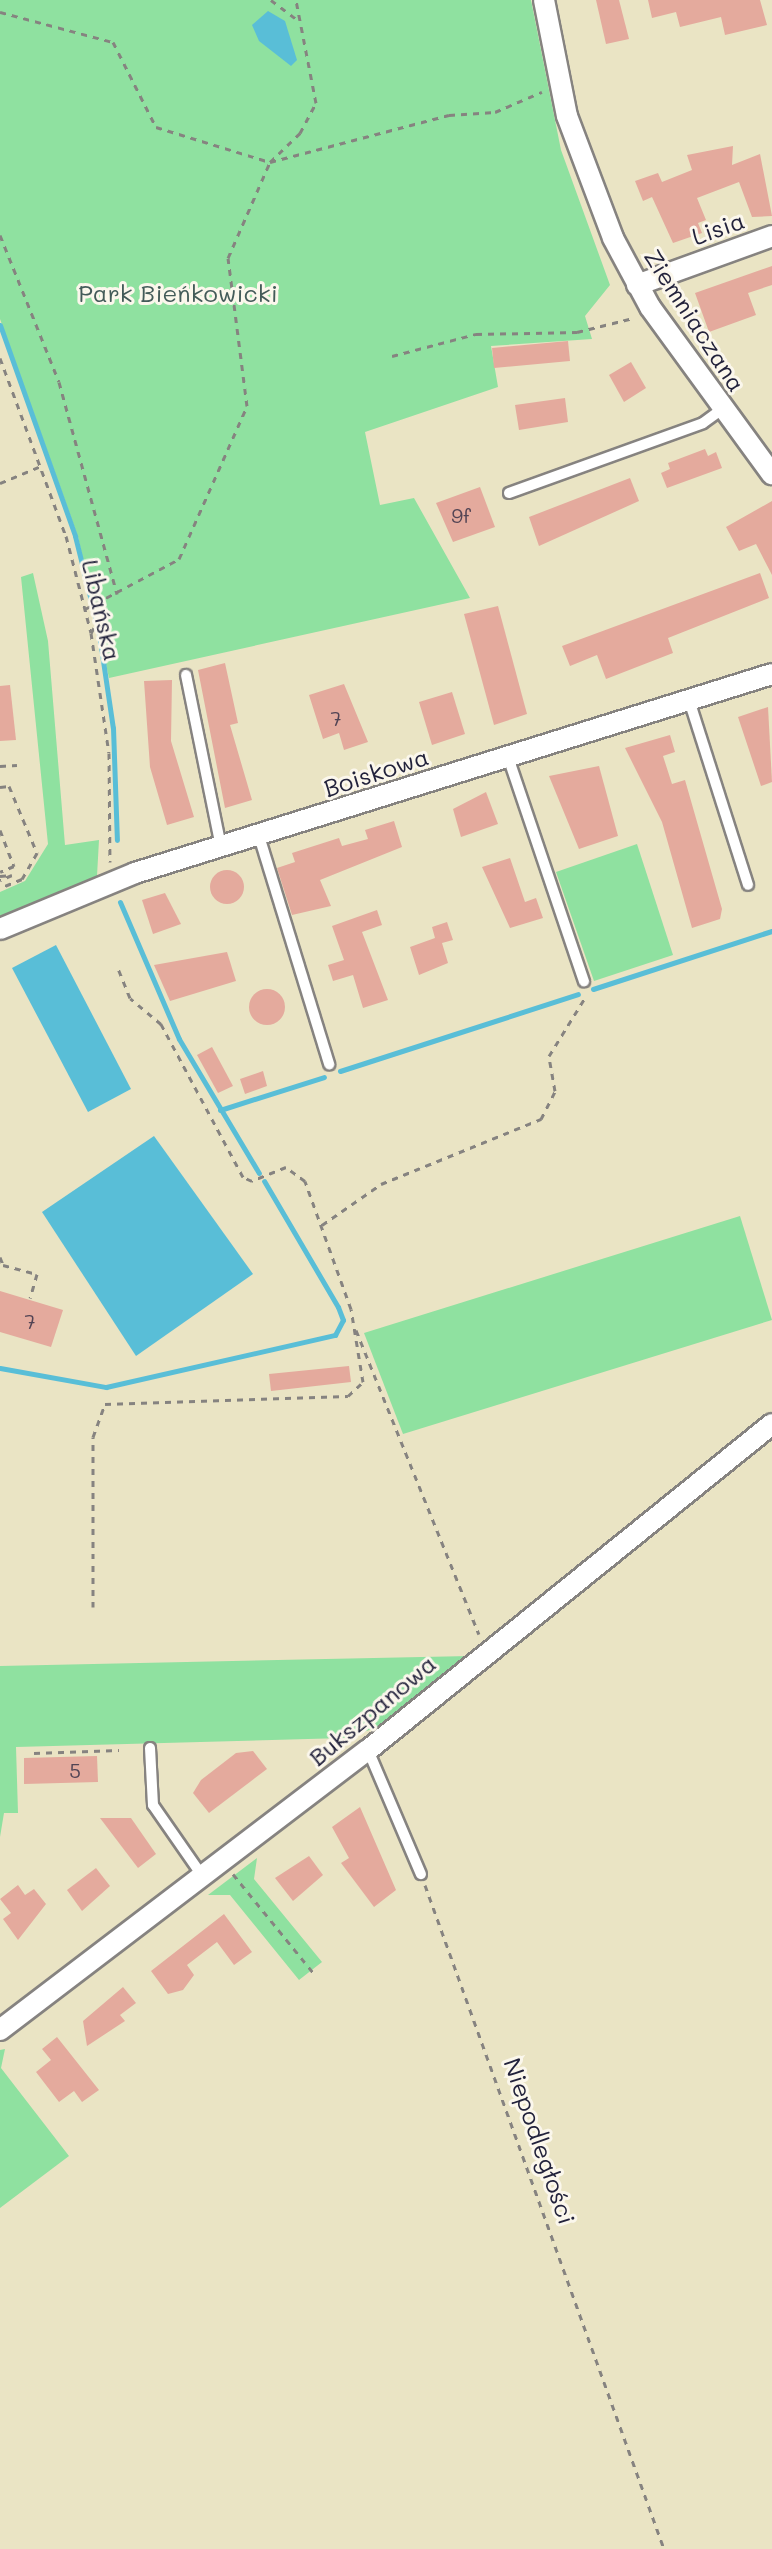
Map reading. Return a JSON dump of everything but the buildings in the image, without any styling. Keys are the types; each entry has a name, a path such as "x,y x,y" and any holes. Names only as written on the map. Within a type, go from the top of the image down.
{"street":[{"name":"Ziemniaczana","path":"544,0 561,88 590,185 637,285 722,409 772,474"},
{"name":"Lisia","path":"637,285 772,236"},
{"name":"Boiskowa","path":"0,929 114,881 772,674"},
{"name":"Bukszpanowa","path":"0,2030 368,1750 479,1654 772,1424"}],"lane":[{"path":"509,493 703,423 722,409"},
{"path":"186,675 221,847"},
{"path":"689,700 748,885"},
{"path":"508,757 584,981"},
{"path":"259,836 329,1064"},
{"path":"150,1748 153,1805 203,1877"},
{"path":"368,1750 421,1874"}],"path":[{"path":"271,0 296,19"},
{"path":"85,609 106,603 117,594 165,571 190,543 247,406 228,258 270,162 300,133 316,103 296,19 296,0"},
{"path":"0,12 113,42 156,127 270,162 449,115 495,112 561,88"},
{"path":"0,235 59,382 117,594"},
{"path":"392,356 476,334 623,324 650,307"},
{"name":"Libańska","path":"0,358 41,466 91,633 109,753 114,881"},
{"path":"0,483 41,466"},
{"path":"91,633 106,603"},
{"path":"0,766 17,765"},
{"path":"0,787 9,786 37,853 22,879 0,888"},
{"path":"0,830 14,866 0,876"},
{"path":"117,965 130,998 161,1024 243,1177 297,1172 322,1225 356,1330 467,1597 479,1654"},
{"path":"322,1225 381,1184 541,1119 555,1091 549,1056 584,1003 584,981"},
{"path":"0,1257 3,1265 37,1274 30,1298"},
{"path":"93,1607 99,1410 112,1401 348,1396 363,1382 356,1330"},
{"path":"34,1753 119,1750"},
{"path":"224,1862 315,1975"},
{"name":"Niepodległości","path":"421,1874 664,2549"}],"green space":[{"name":"Park Bieńkowicki","path":"0,0 531,0 561,150 610,285 585,316 592,339 491,346 498,387 365,432 380,505 414,498 470,598 109,678 78,537 0,319"},
{"path":"33,573 48,641 65,845 99,840 97,876 0,916 0,892 25,881 48,844 21,577"},
{"path":"637,844 673,955 594,981 556,872"},
{"path":"740,1216 772,1320 403,1434 364,1333"},
{"path":"470,1656 379,1727 344,1738 16,1747 18,1813 4,1813 0,1837 0,1666"},
{"path":"257,1858 254,1879 322,1962 299,1980 230,1895 208,1895"},
{"path":"5,2049 1,2068 69,2156 0,2208 0,2050"}],"water":[{"path":"268,11 285,21 297,60 291,66 259,41 252,25"},
{"path":"56,945 131,1089 88,1112 12,968"},
{"path":"154,1136 253,1274 136,1356 42,1212"}],"waterway":[{"path":"0,325 75,536 96,621"},
{"path":"98,627 113,728 117,840"},
{"path":"120,902 179,1039 259,1173"},
{"path":"593,989 772,931"},
{"path":"340,1071 578,994"},
{"path":"220,1110 324,1077"},
{"path":"0,1368 106,1387 335,1335 343,1320 338,1307 264,1181"}]}
